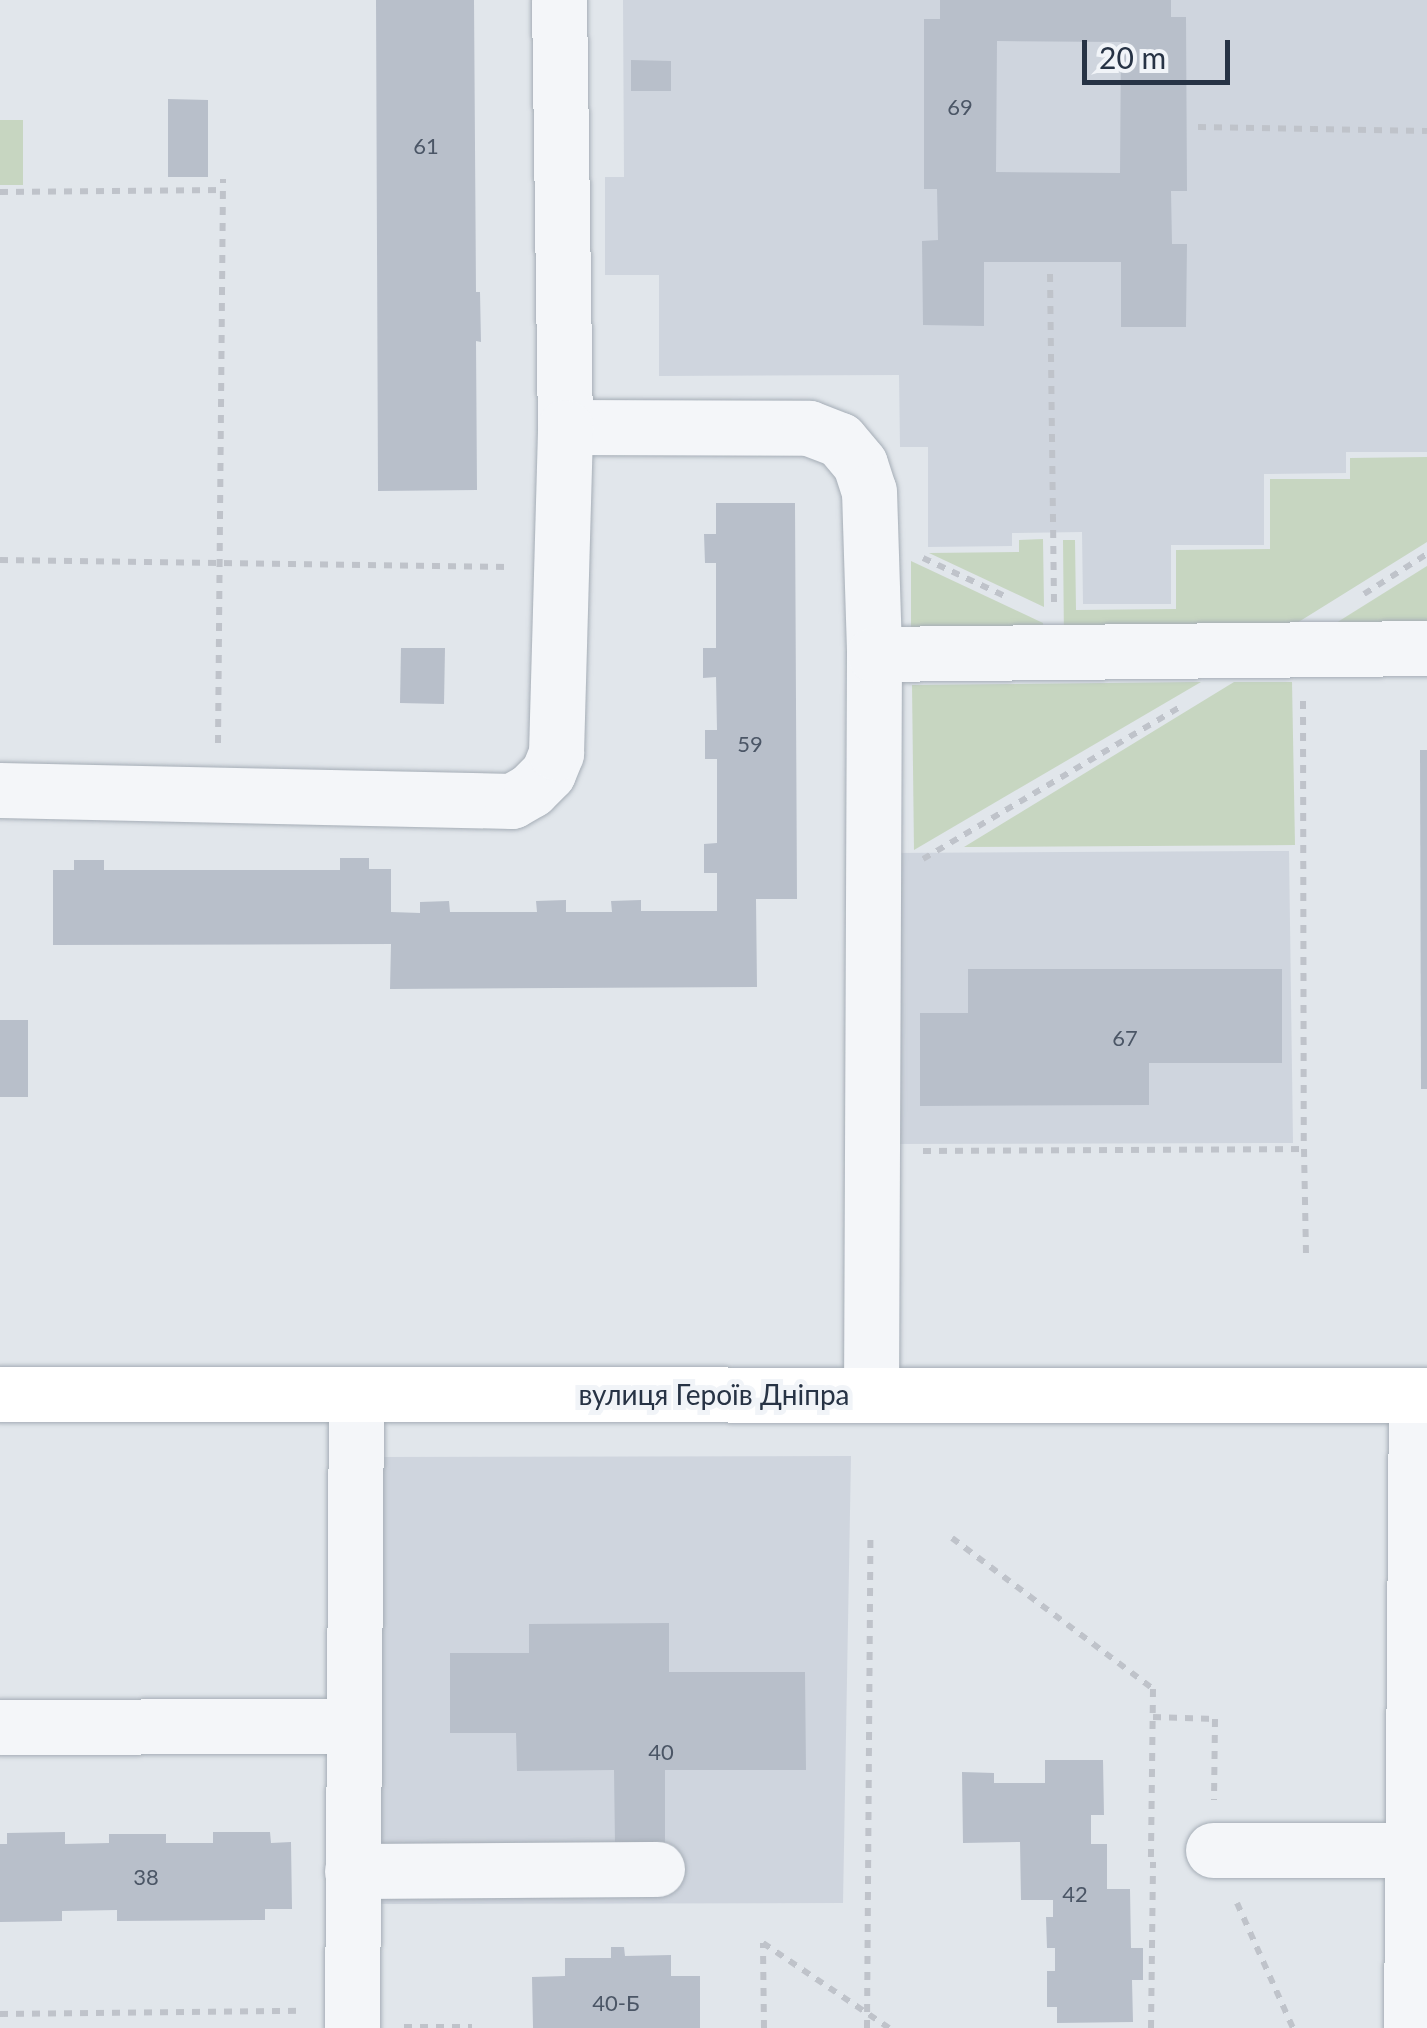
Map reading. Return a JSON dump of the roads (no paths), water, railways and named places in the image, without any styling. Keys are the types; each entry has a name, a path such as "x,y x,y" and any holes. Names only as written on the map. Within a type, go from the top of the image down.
{"main road":[{"name":"вулиця Героїв Дніпра","path":"0,1394 1421,1395"}],"lane":[{"path":"0,790 512,801 548,773 556,753 565,427 559,0"},
{"path":"565,427 810,428 840,440 860,464 869,492 874,654 871,1394"},
{"path":"874,654 1054,636 1302,650 1427,648"},
{"path":"356,1394 352,1871 366,2022"},
{"path":"1411,2028 1421,1395"},
{"path":"0,1726 351,1726"},
{"path":"1213,1850 1412,1850"},
{"path":"352,1871 656,1869"}]}
